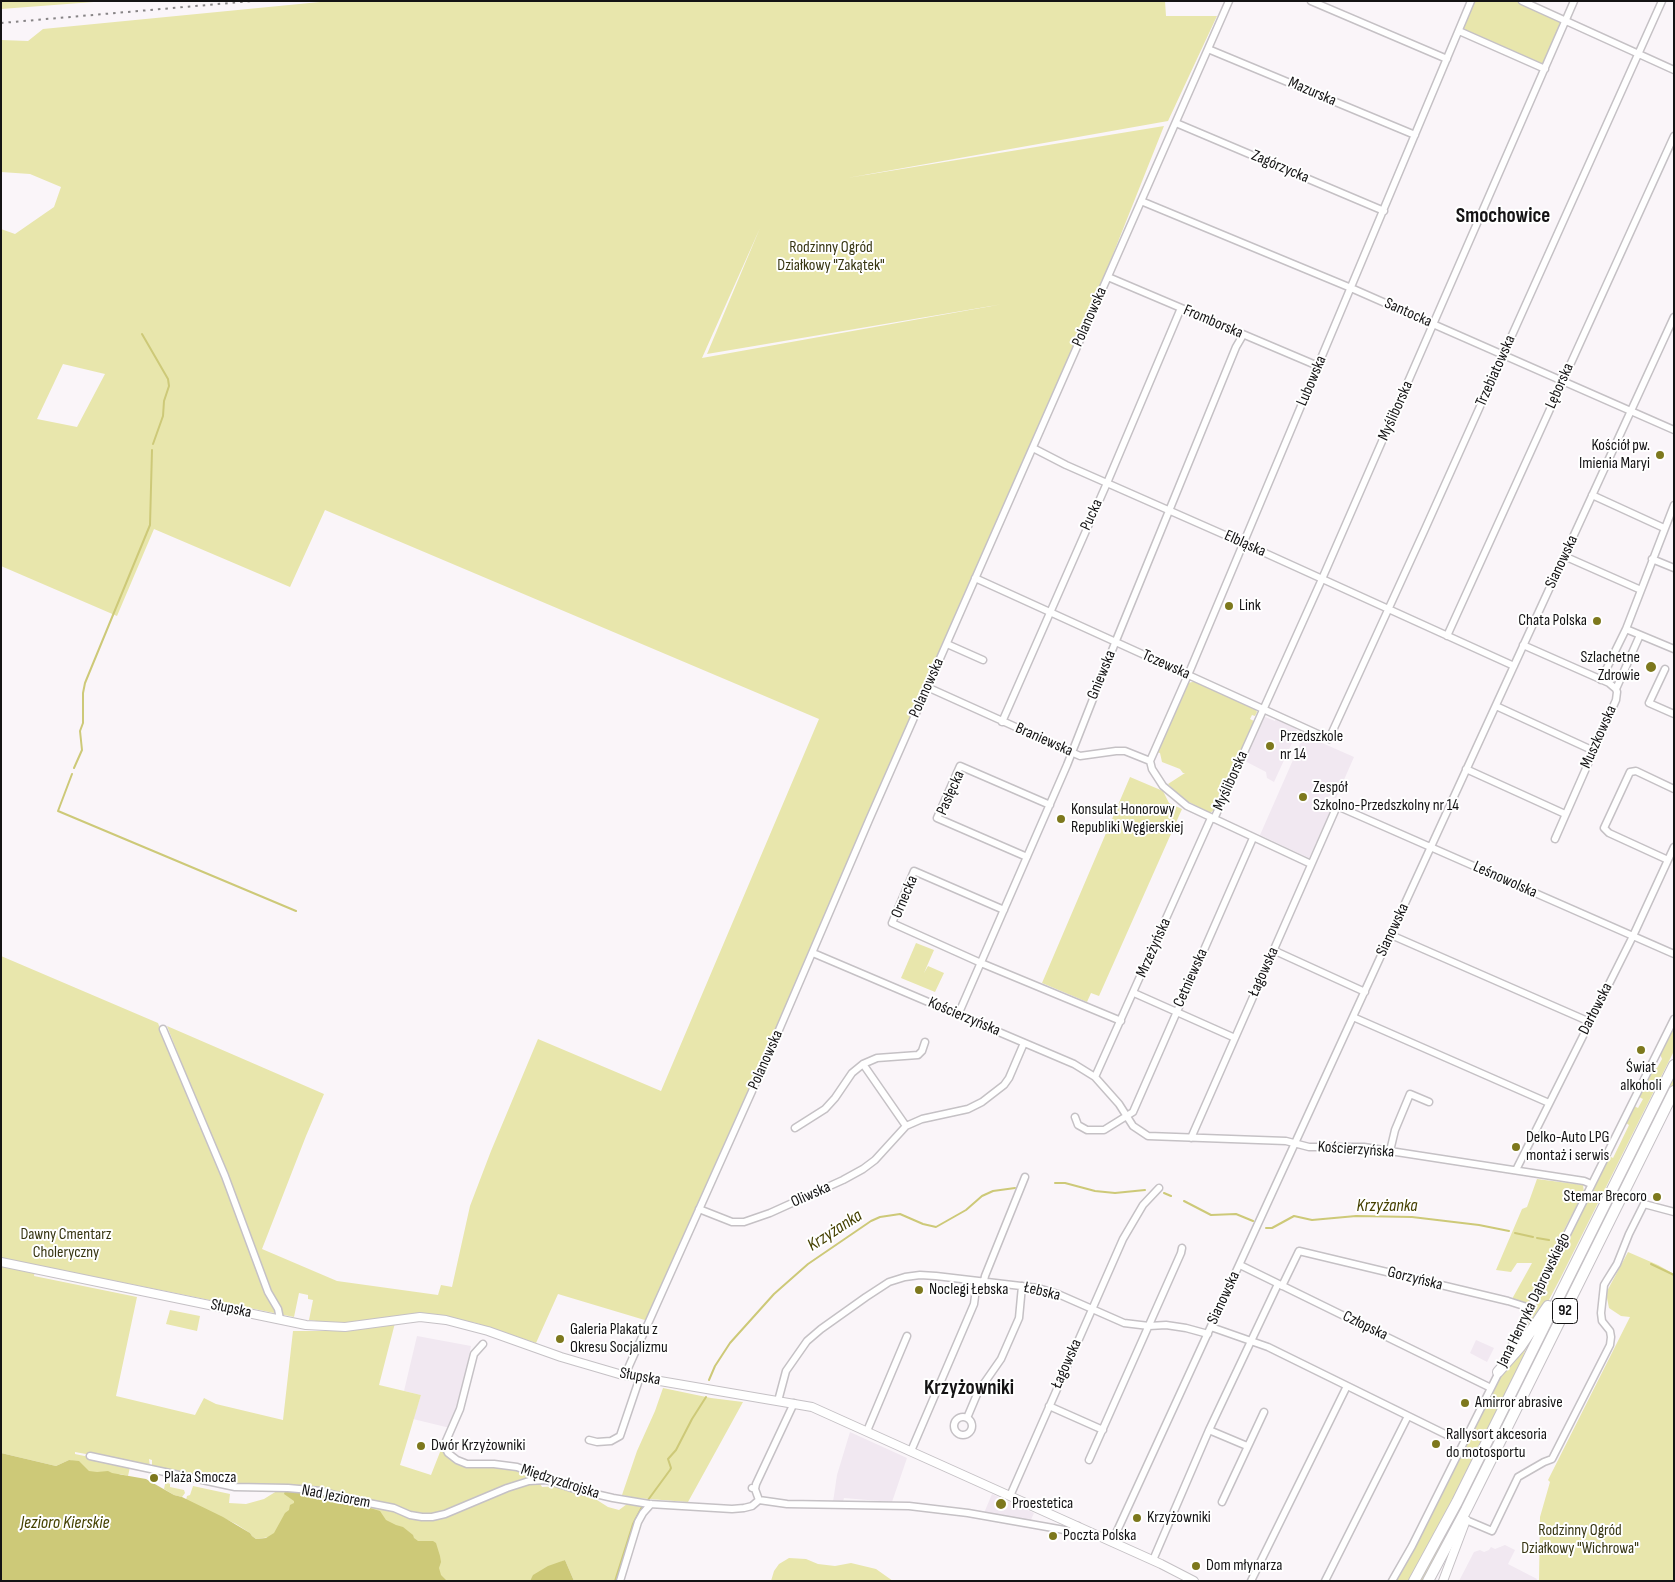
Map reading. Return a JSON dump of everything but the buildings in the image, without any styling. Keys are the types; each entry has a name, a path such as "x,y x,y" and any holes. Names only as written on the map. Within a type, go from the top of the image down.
{"main road":[{"name":"Jana Henryka Dąbrowskiego","path":"1414,1581 1449,1518 1674,1065"},
{"name":"Jana Henryka Dąbrowskiego","path":"1428,1581 1457,1528 1674,1091"},
{"path":"1498,1372 1520,1347 1570,1274"},
{"path":"1466,1520 1477,1497 1483,1475"}],"street":[{"name":"Polanowska","path":"626,1375 770,1051 927,687 1229,1"},
{"path":"1311,1 1447,59"},
{"name":"Lubowska","path":"1150,761 1188,675 1471,1"},
{"path":"1522,1 1674,70"},
{"name":"Myśliborska","path":"1213,818 1322,579 1574,1"},
{"name":"Trzebiatowska","path":"1329,739 1662,1"},
{"path":"1459,30 1545,70"},
{"name":"Mazurska","path":"1208,49 1415,135"},
{"name":"Zagórzycka","path":"1176,123 1384,210"},
{"name":"Lęborska","path":"1447,636 1674,136"},
{"name":"Santocka","path":"1141,201 1351,288 1674,430"},
{"name":"Fromborska","path":"1108,277 1318,366"},
{"name":"Pucka","path":"1002,722 1107,483 1181,308"},
{"name":"Sianowska","path":"1112,1542 1674,318"},
{"name":"Gniewska","path":"958,1015 1072,753 1236,347 1243,335"},
{"name":"Elbląska","path":"1033,448 1053,459 1389,609 1447,636 1455,644 1514,666"},
{"path":"1592,495 1664,528"},
{"path":"1602,680 1626,629 1674,504"},
{"path":"1564,556 1641,590"},
{"path":"1652,559 1674,568"},
{"name":"Tczewska","path":"975,578 1329,739"},
{"path":"1626,629 1674,649"},
{"name":"Muszkowska","path":"1555,839 1616,700 1616,688 1640,635"},
{"path":"946,644 983,660"},
{"path":"1524,645 1616,688"},
{"path":"1665,669 1649,703 1674,714"},
{"name":"Braniewska","path":"927,687 1080,756 1116,750 1124,751 1150,761"},
{"path":"1496,706 1594,751"},
{"path":"1150,761 1157,777 1172,795 1187,806 1311,864"},
{"name":"Pasłęcka","path":"1027,858 937,818 960,766 1050,805"},
{"path":"1466,769 1565,814"},
{"path":"1668,860 1604,828 1630,772 1636,771 1674,789"},
{"name":"Leśnowolska","path":"1337,806 1674,954"},
{"name":"Łagowska","path":"1191,1138 1337,806"},
{"name":"Mrzeżyńska","path":"1095,1077 1213,818"},
{"name":"Cetniewska","path":"1126,1116 1133,1112 1253,838"},
{"name":"Darłowska","path":"1516,1170 1633,936 1674,847"},
{"name":"Ornecka","path":"981,962 892,923 914,871 1004,910"},
{"path":"1391,935 1590,1022"},
{"path":"1273,950 1365,992"},
{"name":"Kościerzyńska","path":"812,953 1074,1064 1095,1077 1119,1104 1133,1126 1148,1136 1286,1141 1309,1147 1364,1147 1584,1181 1592,1184"},
{"path":"981,962 1121,1021"},
{"path":"1134,993 1235,1038"},
{"path":"1353,1017 1549,1104"},
{"name":"Jana Henryka Dąbrowskiego","path":"1392,1581 1412,1546 1674,1019"},
{"path":"163,1029 224,1176 268,1292 278,1309 280,1319"},
{"path":"795,1128 825,1109 852,1073 863,1064 877,1058 918,1055 922,1051 925,1042"},
{"name":"Oliwska","path":"699,1209 738,1223 770,1213 843,1180 863,1169 880,1156 906,1126 922,1119 968,1109 982,1102 1004,1085 1009,1078 1024,1043"},
{"path":"863,1064 906,1126"},
{"path":"1390,1151 1395,1130 1410,1094 1429,1102"},
{"path":"1075,1116 1078,1125 1086,1130 1104,1130 1126,1116"},
{"path":"911,1451 974,1304 981,1281 1024,1178"},
{"name":"Łagowska","path":"1010,1496 1126,1233 1143,1205 1159,1188"},
{"path":"1443,1581 1466,1520 1492,1531 1518,1477 1552,1459 1610,1346 1610,1331 1602,1321 1600,1313 1604,1285 1617,1264 1644,1204 1674,1212"},
{"path":"1089,1460 1182,1248"},
{"name":"Gorzyńska","path":"1280,1285 1299,1251 1508,1301 1530,1308"},
{"name":"Słupska","path":"1,1262 306,1325 336,1327 411,1318 446,1320 488,1331 586,1364 626,1375 812,1407 1153,1560 1194,1581"},
{"name":"Człopska","path":"1240,1264 1491,1388"},
{"name":"Łebska","path":"778,1401 786,1371 807,1341 821,1329 889,1282 905,1277 920,1275 1038,1288 1058,1294 1124,1323 1149,1326 1166,1325 1208,1334"},
{"path":"1153,1560 1250,1341 1280,1285"},
{"path":"967,1418 978,1392 1001,1360 1019,1318 1022,1286"},
{"path":"1211,1327 1268,1347 1449,1436"},
{"path":"867,1431 907,1336"},
{"name":"Międzyzdrojska","path":"483,1344 474,1354 460,1410 446,1440 448,1453 462,1463 506,1465 533,1472 546,1480 578,1490 651,1504 732,1509 752,1506 759,1500 788,1504 917,1507 968,1513 1072,1531 1078,1526"},
{"path":"589,1440 597,1442 611,1441 620,1436 640,1377"},
{"path":"1251,1581 1347,1386"},
{"path":"759,1500 754,1490 794,1403"},
{"path":"1049,1406 1103,1430"},
{"path":"1222,1502 1264,1412"},
{"path":"1325,1581 1408,1416"},
{"path":"1209,1430 1247,1446"},
{"name":"Nad Jeziorem","path":"90,1456 235,1487 321,1491 353,1500 394,1508 422,1517 445,1514 507,1488 529,1481 546,1480"},
{"path":"620,1581 638,1522 645,1509 651,1504"}],"shaded area":[{"name":"Przedszkole nr 14","path":"1263,716 1275,721 1276,718 1296,727 1297,732 1274,782 1267,778 1266,772 1243,760"},
{"name":"Zespół Szkolno-Przedszkolny nr 14","path":"1304,735 1354,757 1336,798 1329,796 1323,809 1330,812 1309,858 1260,835"},
{"path":"417,1336 471,1346 459,1406 450,1428 413,1419 421,1395 404,1391"},
{"path":"1476,1340 1494,1348 1487,1362 1470,1353"},
{"path":"850,1432 907,1458 892,1502 844,1498 843,1502 833,1502 837,1475"},
{"path":"992,1494 1034,1513 1030,1522 984,1513"},
{"path":"1505,1545 1515,1550 1508,1564 1537,1579 1536,1581 1459,1581 1474,1552 1480,1550 1484,1552 1491,1547 1495,1549"}],"green space":[{"path":"1,1 107,1 1,9"},
{"path":"330,1 1165,1 1166,16 1217,16 1168,121 847,178 1164,126 1100,287 648,1321 558,1294 536,1343 476,1323 422,1313 339,1324 309,1320 313,1300 308,1299 308,1295 299,1293 294,1317 36,1265 34,1276 137,1297 116,1396 195,1415 204,1398 216,1404 283,1420 293,1331 350,1331 395,1323 379,1385 421,1395 400,1465 431,1475 442,1447 456,1461 501,1466 535,1475 542,1487 562,1486 586,1493 608,1507 619,1510 627,1504 636,1503 642,1505 643,1509 634,1529 617,1581 574,1581 565,1560 534,1575 530,1581 417,1581 270,1537 256,1539 236,1524 186,1500 193,1486 230,1494 229,1503 246,1504 264,1499 280,1489 227,1484 228,1481 224,1481 223,1484 152,1467 152,1460 149,1459 150,1466 75,1452 75,1454 170,1474 168,1483 170,1487 184,1490 185,1493 182,1497 164,1489 167,1475 130,1467 128,1476 120,1474 105,1488 76,1462 69,1460 56,1466 1,1453 1,956 158,1023 200,1128 206,1125 167,1026 324,1094 262,1249 337,1281 438,1295 441,1285 452,1287 470,1206 538,1039 661,1091 819,719 325,510 290,587 154,529 117,616 1,566 1,229 15,234 54,207 61,187 30,174 1,172 1,40 28,41 43,29","holes":["760,228 707,354 1003,304 702,358","63,364 105,374 77,427 37,419"]},
{"path":"1473,1 1518,1 1562,22 1544,64 1464,30 1463,28"},
{"path":"1197,682 1255,708 1257,712 1250,719 1254,721 1214,810 1210,813 1183,799 1168,784 1185,773 1162,762 1160,753 1156,752 1188,683"},
{"path":"1130,777 1163,791 1169,803 1182,809 1099,996 1091,993 1087,1002 1042,983"},
{"path":"916,943 934,950 924,973 928,966 944,973 935,992 901,978"},
{"path":"1674,1027 1674,1051 1543,1311 1512,1353 1609,1156 1613,1158 1629,1125 1626,1123 1634,1106 1638,1108 1643,1099 1639,1097 1652,1070 1657,1068 1662,1059 1660,1054"},
{"path":"1674,1072 1674,1084 1463,1508 1424,1581 1418,1581"},
{"path":"1537,1179 1583,1185 1584,1192 1530,1302 1523,1304 1512,1299 1532,1263 1517,1263 1511,1272 1496,1270 1522,1209 1527,1207"},
{"name":"Rodzinny Ogród Działkowy \"Wichrowa\"","path":"1628,1252 1674,1274 1674,1581 1539,1581 1540,1517 1550,1482 1548,1480 1630,1317 1621,1316 1609,1308 1606,1293"},
{"path":"170,1310 200,1316 197,1331 166,1324"},
{"path":"1529,1342 1510,1387 1446,1517 1410,1581 1396,1581 1498,1381"},
{"path":"663,1388 711,1398 743,1402 688,1502 636,1498 622,1495 637,1451"},
{"path":"789,1558 806,1559 818,1564 835,1566 851,1563 876,1569 893,1581 771,1581 774,1571 779,1564"}],"water":[{"name":"Jezioro Kierskie","path":"1,1453 56,1466 69,1460 79,1461 89,1471 108,1471 146,1479 174,1495 223,1517 250,1533 256,1539 266,1538 274,1533 285,1513 289,1510 290,1505 294,1503 284,1494 285,1491 333,1496 343,1504 357,1504 380,1511 386,1520 403,1527 418,1541 433,1541 436,1543 441,1562 439,1568 441,1575 449,1581 1,1581"},
{"path":"565,1560 574,1581 530,1581 533,1575 548,1566"}],"waterway":[{"path":"142,334 168,379 169,386 164,401 163,416 153,444"},
{"path":"74,768 82,750 80,731 83,723 85,683 150,525 152,450"},
{"path":"72,774 58,811 296,911"},
{"name":"Krzyżanka","path":"1055,1183 1065,1183 1095,1191 1115,1193 1145,1190"},
{"name":"Krzyżanka","path":"709,1380 715,1366 730,1343 774,1294 808,1264 871,1221 880,1217 900,1214 923,1224 936,1227 966,1210 982,1196 993,1191 1015,1188"},
{"name":"Krzyżanka","path":"1164,1193 1171,1196"},
{"name":"Krzyżanka","path":"1184,1201 1211,1215 1236,1214 1253,1221"},
{"name":"Krzyżanka","path":"1266,1228 1272,1228 1294,1216 1312,1220 1356,1216 1412,1217 1479,1225 1509,1231"},
{"name":"Krzyżanka","path":"1515,1233 1533,1237"},
{"name":"Krzyżanka","path":"1537,1238 1549,1240"},
{"name":"Krzyżanka","path":"1651,1264 1674,1275"},
{"name":"Krzyżanka","path":"648,1500 670,1470 668,1459 676,1450 706,1397"},
{"name":"Krzyżanka","path":"615,1581 633,1524 643,1505"}],"railway":[{"path":"1,23 253,1"}],"place":[{"name":"Kościół pw. Imienia Maryi","path":"1660,455"},
{"name":"Link","path":"1229,606"},
{"name":"Chata Polska","path":"1597,621"},
{"name":"Szlachetne Zdrowie","path":"1651,667"},
{"name":"Przedszkole nr 14","path":"1270,746"},
{"name":"Zespół Szkolno-Przedszkolny nr 14","path":"1303,797"},
{"name":"Konsulat Honorowy Republiki Węgierskiej","path":"1061,819"},
{"name":"Świat alkoholi","path":"1641,1050"},
{"name":"Delko-Auto LPG montaż i serwis","path":"1516,1147"},
{"name":"Stemar Brecoro","path":"1657,1197"},
{"name":"Noclegi Łebska","path":"919,1290"},
{"name":"Galeria Plakatu z Okresu Socjalizmu","path":"560,1339"},
{"name":"Amirror abrasive","path":"1465,1403"},
{"name":"Rallysort akcesoria do motosportu","path":"1436,1444"},
{"name":"Dwór Krzyżowniki","path":"421,1446"},
{"name":"Plaża Smocza","path":"154,1478"},
{"name":"Proestetica","path":"1001,1504"},
{"name":"Krzyżowniki","path":"1137,1518"},
{"name":"Poczta Polska","path":"1053,1536"},
{"name":"Dom młynarza","path":"1196,1566"}],"district":[{"name":"Smochowice","path":"1503,217"},
{"name":"Krzyżowniki","path":"969,1389"}],"park label":[{"name":"Rodzinny Ogród Działkowy \"Zakątek\"","path":"831,257"},
{"name":"Dawny Cmentarz Choleryczny","path":"66,1244"}]}
